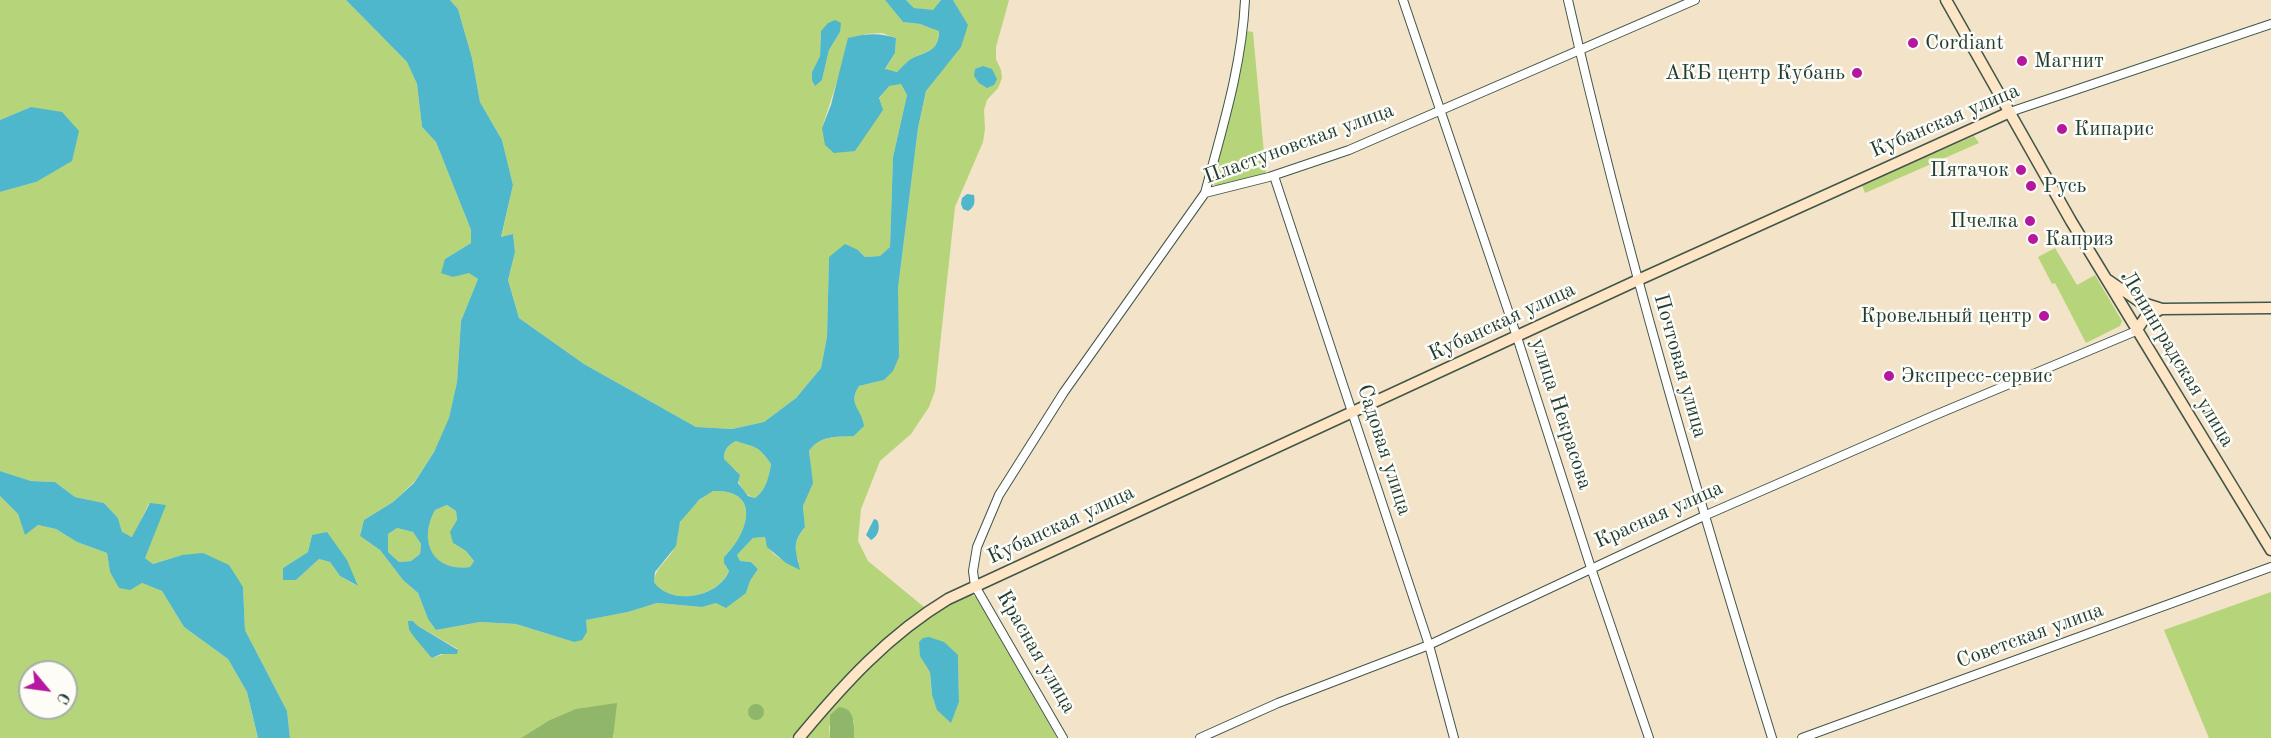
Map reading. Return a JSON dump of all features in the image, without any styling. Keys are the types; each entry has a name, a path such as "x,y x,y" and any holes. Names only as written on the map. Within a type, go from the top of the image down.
{"street":[{"path":"1205,193 1239,59 1245,0"},
{"name":"улица Некрасова","path":"1402,0 1517,337 1648,738"},
{"name":"Почтовая улица","path":"1568,0 1638,280 1704,516 1772,738"},
{"name":"Пластуновская улица","path":"975,586 973,571 977,547 999,495 1064,392 1205,193 1274,176 1349,150 1695,0"},
{"name":"Ленинградская улица","path":"1946,0 2104,277 2271,550"},
{"name":"Кубанская улица","path":"799,738 838,692 885,644 934,607 975,586 1638,280 2010,112 2271,24"},
{"name":"Садовая улица","path":"1274,176 1429,645 1454,738"},
{"path":"2104,277 2140,302 2162,309 2271,309"},
{"path":"2136,331 2145,318 2162,309"},
{"name":"Красная улица","path":"1200,738 1278,703 1429,645 1704,516 2136,331"},
{"name":"Советская улица","path":"1802,738 2271,567"},
{"name":"Красная улица","path":"975,586 1063,738"}],"green space":[{"path":"0,0 346,0 407,62 417,84 422,127 436,142 471,230 471,243 445,259 453,277 469,272 478,279 461,321 457,382 449,419 434,452 414,482 393,502 364,520 360,536 380,550 403,580 418,593 428,619 436,630 480,622 516,624 574,642 585,620 628,612 657,603 702,607 746,593 758,569 751,562 740,561 737,555 753,538 765,537 769,548 777,556 787,561 799,562 796,544 805,527 803,506 812,483 809,451 823,439 854,436 863,427 854,397 859,386 884,380 897,322 898,288 918,128 926,91 943,69 968,26 953,0 1009,0 996,47 996,59 1002,78 998,88 987,100 984,110 983,142 955,207 935,391 929,407 911,434 880,461 861,509 858,541 868,561 924,607 887,637 854,669 791,738 613,738 614,735 548,721 521,738 290,738 287,711 245,630 243,587 182,555 153,564 145,558 149,503 133,537 122,533 118,518 104,503 75,497 55,482 31,481 0,471 0,192 36,182 31,107 0,120","holes":["312,535 357,586 340,576 330,562 319,559 296,580 283,568 308,552","413,621 418,626 458,649 432,658 410,631"]},
{"path":"450,0 885,0 903,22 939,30 937,43 931,49 909,60 897,72 885,70 895,53 896,38 882,33 865,34 840,72 822,128 855,151 867,131 879,99 889,85 901,84 907,95 893,157 890,247 880,256 865,257 858,250 829,257 827,337 821,368 796,398 764,422 732,429 696,427 584,364 519,318 508,280 515,252 513,234 501,238 513,185 502,140 480,102 472,58 458,9","holes":["821,31 840,32 829,50 822,80 812,72 820,56"]},
{"path":"906,0 941,0 933,11 914,8"},
{"path":"1247,31 1253,32 1266,175 1217,187 1213,183"},
{"path":"1974,136 1979,143 1865,193 1862,185"},
{"path":"2055,248 2077,285 2095,275 2122,321 2120,326 2086,343 2055,283 2052,284 2038,257"},
{"path":"736,441 756,448 771,464 766,483 755,498 744,491 738,480 737,471 724,459 727,448"},
{"path":"713,491 729,492 739,497 745,505 744,525 739,537 724,557 724,563 729,571 723,580 704,593 682,596 661,590 654,582 655,576 675,546 683,518 694,505"},
{"path":"0,496 18,514 25,534 38,525 56,529 77,542 107,553 110,572 130,589 142,583 162,591 184,627 228,659 247,692 258,738 0,738"},
{"path":"447,505 456,511 457,521 451,532 453,543 466,551 474,561 470,567 446,565 431,552 428,543 430,522 435,510"},
{"path":"397,528 413,532 421,544 420,554 411,561 399,562 388,552 388,534"},
{"path":"2271,592 2271,738 2209,738 2164,630"},
{"path":"968,593 976,597 1057,738 854,738 854,720 829,726 830,738 805,738 880,658 900,640","holes":["958,655 959,702 951,722 936,706 930,672"]},
{"path":"617,703 613,738 521,738 548,721 576,709"},
{"path":"756,704 764,712 756,720 748,712"},
{"path":"839,707 849,711 853,718 854,738 830,738 830,715"}],"water":[{"path":"346,0 450,0 458,9 472,58 480,102 502,140 513,185 501,237 513,234 515,252 508,280 519,318 584,364 696,427 732,429 764,422 796,398 821,368 827,337 829,257 845,244 858,250 865,257 880,256 890,247 893,157 907,95 901,84 889,86 879,98 883,110 855,151 834,153 825,145 822,128 831,105 848,38 872,34 896,38 895,53 885,69 897,72 909,60 934,47 939,31 920,24 903,22 885,0 906,0 914,8 933,10 941,0 953,0 968,25 961,47 926,91 918,128 898,288 899,357 893,371 884,380 859,386 854,397 864,426 854,436 823,439 809,451 813,483 803,506 805,527 796,543 800,570 786,563 767,547 765,537 753,538 737,555 740,561 751,562 758,569 746,593 726,608 716,603 702,607 657,603 628,612 586,620 587,632 582,640 574,642 516,624 480,622 436,630 428,619 418,593 403,580 380,550 360,536 364,520 393,502 414,483 434,452 449,418 457,382 461,321 478,279 469,273 453,277 441,273 445,259 471,243 471,230 436,142 422,127 417,84 407,62","holes":["736,441 756,448 771,464 764,487 755,498 748,496 738,483 740,475 724,459 728,446","713,491 729,492 739,497 745,505 744,525 739,537 724,557 724,563 729,571 723,580 705,593 693,596 671,594 661,590 654,582 655,572 676,546 680,522 699,500","447,505 456,511 457,520 450,532 453,543 466,551 474,561 470,567 446,565 432,552 428,533 435,510","397,528 413,532 421,544 420,554 411,561 399,562 388,552 388,534"]},
{"path":"835,20 841,23 840,32 829,50 822,80 815,86 812,72 820,56 821,31 828,23"},
{"path":"983,66 992,69 997,79 994,85 987,88 974,76 975,69"},
{"path":"31,107 62,112 79,131 72,161 36,182 0,192 0,120"},
{"path":"967,194 974,195 973,206 968,211 963,209 961,204 962,198"},
{"path":"0,471 31,481 55,482 75,497 104,503 118,518 122,532 132,537 150,503 166,505 145,558 153,564 182,555 203,553 229,565 243,587 245,630 287,711 290,738 258,738 247,692 228,659 184,627 162,591 142,583 130,590 119,588 110,572 107,553 77,542 56,529 38,525 25,535 18,514 0,496"},
{"path":"874,519 877,520 879,529 871,540 866,535"},
{"path":"327,532 347,560 358,586 340,576 330,562 319,559 296,580 283,580 283,568 308,552 312,535"},
{"path":"408,621 413,621 458,650 457,654 441,654 432,658 411,633"},
{"path":"929,637 944,642 958,655 959,702 951,723 937,710 932,695 930,672 920,656 919,642"}],"place":[{"name":"Cordiant","path":"1913,43"},
{"name":"Магнит","path":"2022,61"},
{"name":"АКБ центр Кубань","path":"1857,73"},
{"name":"Кипарис","path":"2062,129"},
{"name":"Пятачок","path":"2021,170"},
{"name":"Русь","path":"2031,186"},
{"name":"Пчелка","path":"2030,221"},
{"name":"Каприз","path":"2033,239"},
{"name":"Кровельный центр","path":"2044,316"},
{"name":"Экспресс-сервис","path":"1889,376"}]}
